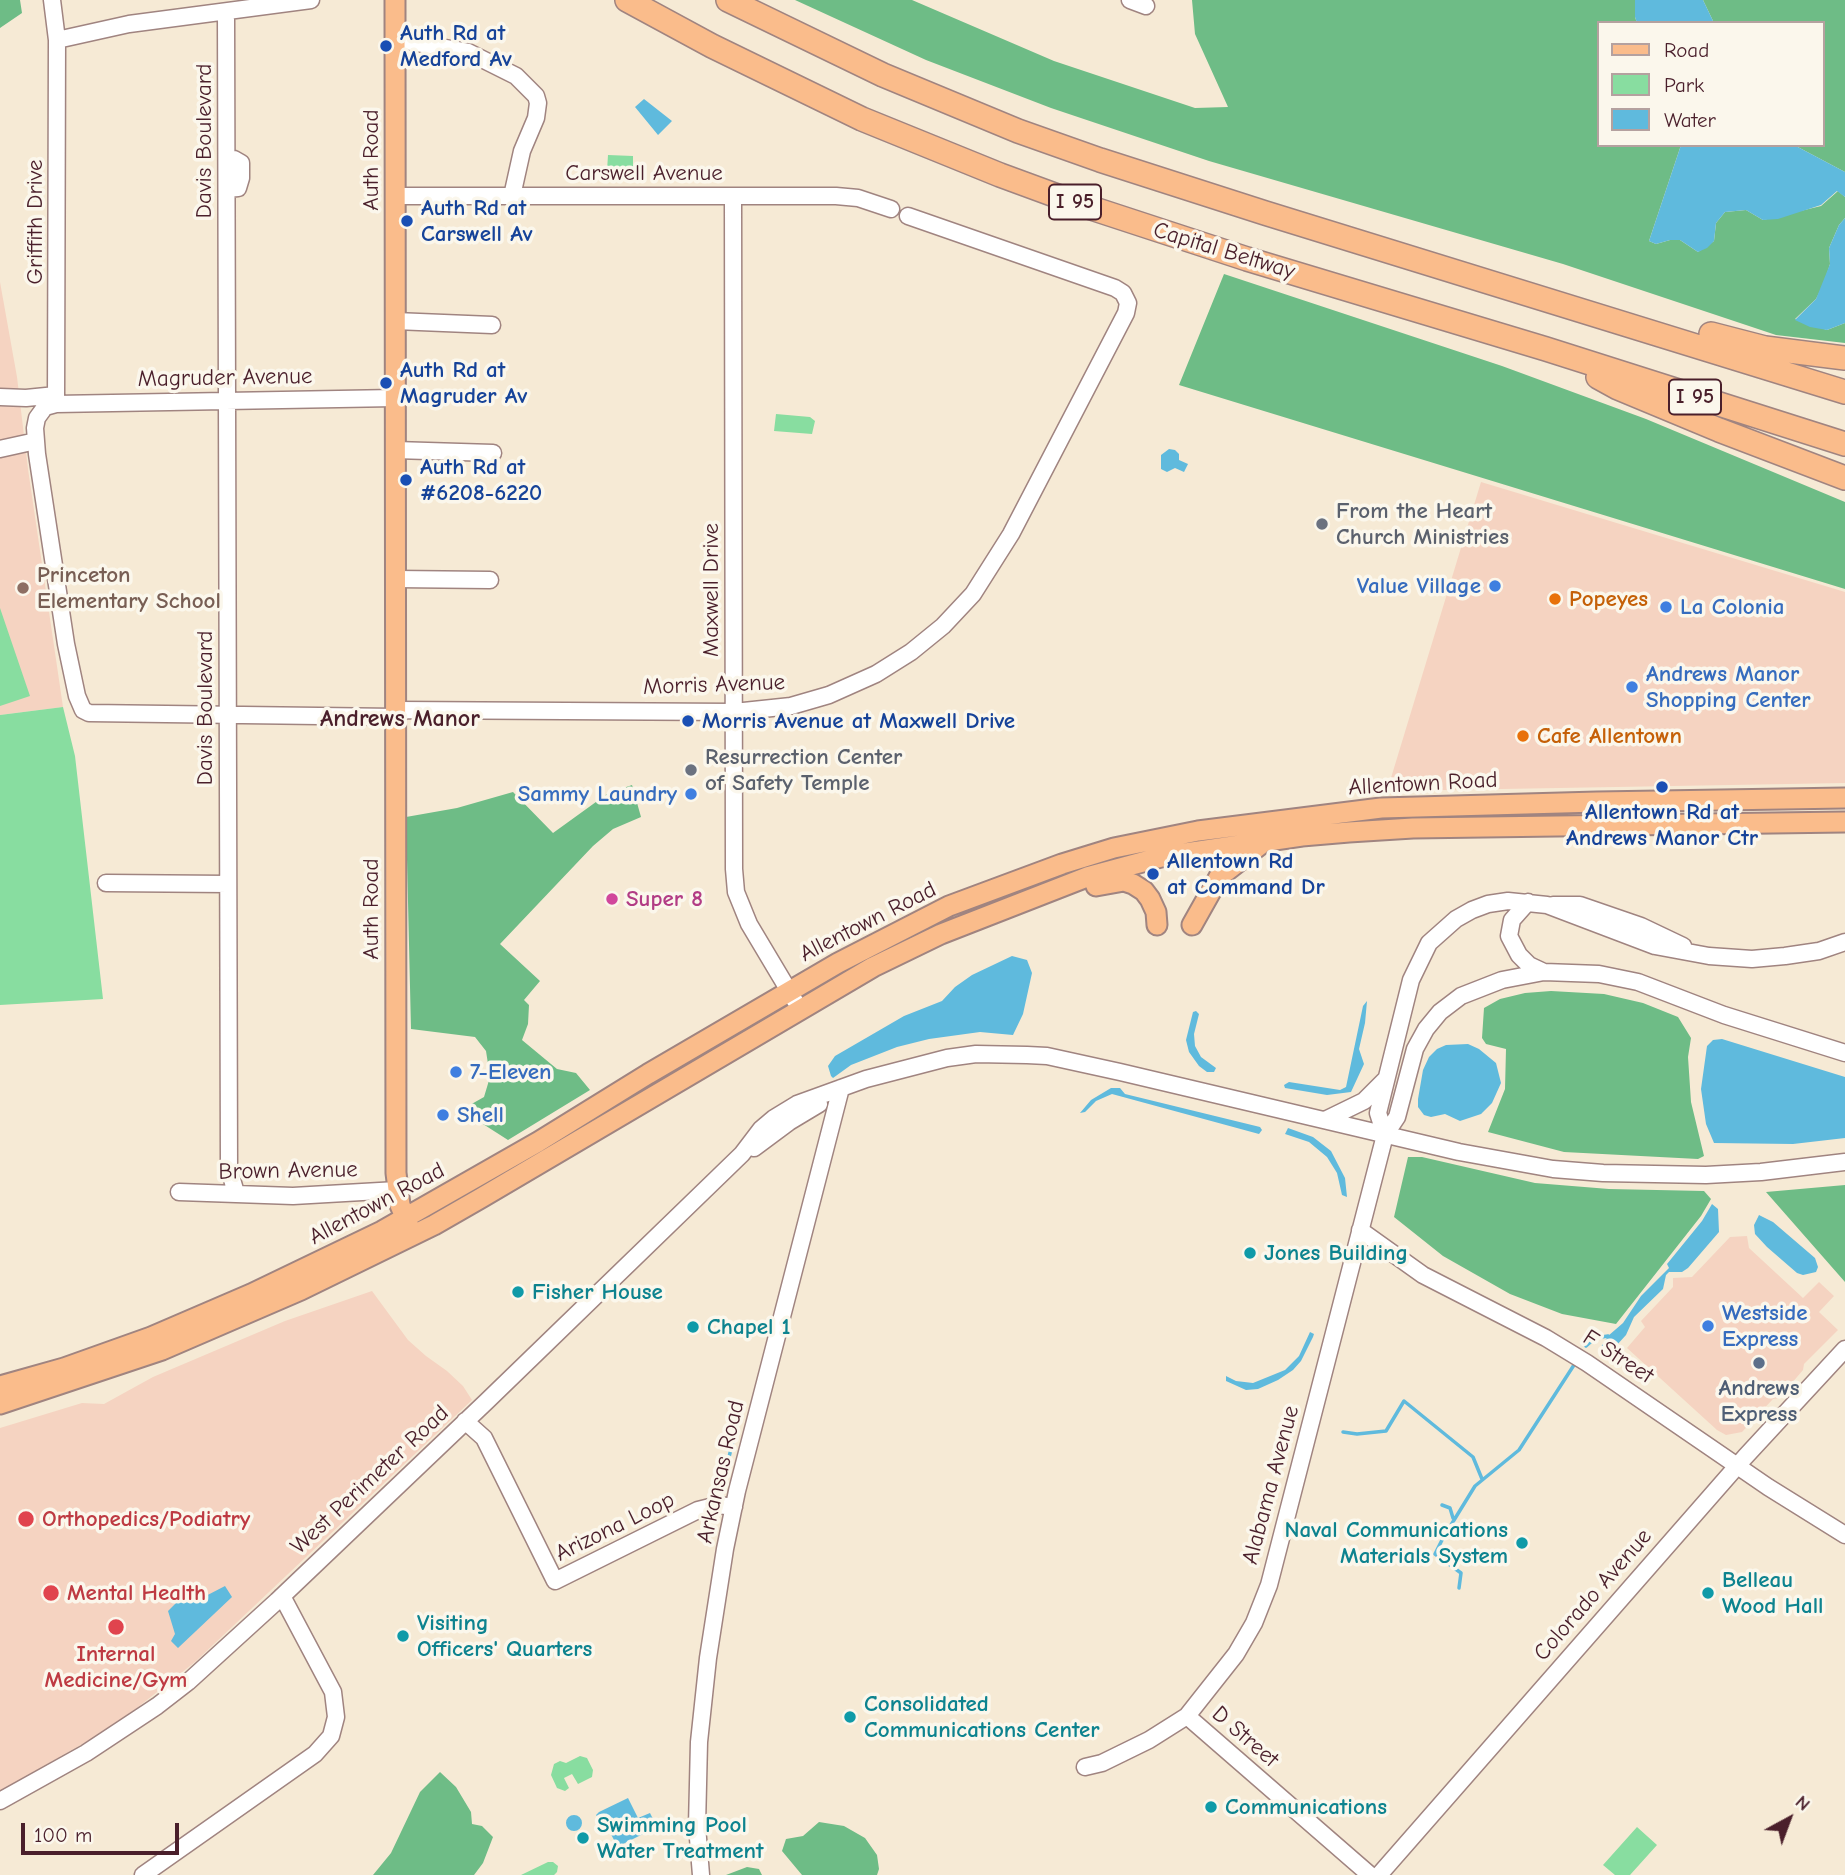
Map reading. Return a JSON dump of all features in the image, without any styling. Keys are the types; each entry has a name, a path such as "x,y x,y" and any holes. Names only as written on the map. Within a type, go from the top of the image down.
{"highway":[{"name":"Capital Beltway","path":"626,0 825,102 1000,175 1079,204 1234,255 1546,349 1845,444"},
{"name":"I 95","path":"728,0 883,75 1042,139 1202,193 1845,392"},
{"path":"1619,321 1695,330 1765,348 1845,358"},
{"path":"1546,349 1618,388 1845,478"}],"main road":[{"name":"Auth Road","path":"395,0 397,1190 409,1227"},
{"name":"Allentown Road","path":"0,1404 118,1366 192,1338 301,1290 409,1227 648,1074 789,991 912,924 1000,886 1062,864 1115,848 1198,831 1413,806 1845,798"},
{"name":"Allentown Road","path":"0,1386 64,1368 151,1337 313,1265 409,1227 580,1141 882,962 941,934 1087,877 1164,856 1302,836 1413,828 1845,822"},
{"path":"1192,925 1219,877 1265,841"},
{"path":"1006,908 1124,881 1144,891 1156,912 1157,925"}],"street":[{"name":"Griffith Drive","path":"52,0 57,40 56,399"},
{"path":"57,40 129,24 311,0"},
{"path":"1129,0 1146,6"},
{"name":"Davis Boulevard","path":"226,13 227,159 241,163 241,184 237,188 227,189 229,1169 236,1193"},
{"path":"395,39 468,52 516,76 536,96 536,118 522,151 512,196"},
{"name":"Carswell Avenue","path":"396,196 844,196 891,209"},
{"name":"Maxwell Drive","path":"733,196 734,869 736,892 754,934 800,1009"},
{"name":"Morris Avenue","path":"36,441 66,644 77,696 83,710 89,713 228,715 734,712 791,706 853,685 911,652 960,609 990,569 1022,515 1126,313 1126,298 1115,288 908,216"},
{"path":"396,321 492,325"},
{"name":"Magruder Avenue","path":"0,397 227,401 396,398"},
{"path":"0,449 36,441 37,418 56,399"},
{"path":"396,450 493,453"},
{"path":"396,579 490,580"},
{"path":"106,883 228,884"},
{"path":"1528,902 1512,920 1509,936 1519,955 1529,965 1544,972"},
{"path":"1385,1135 1378,1113 1407,993 1421,956 1429,943 1456,919 1472,910 1488,904 1528,902 1547,905 1655,946 1690,953 1752,959 1804,954 1845,942"},
{"path":"1385,1135 1397,1117 1415,1049 1440,1012 1461,996 1481,987 1544,972 1599,974 1627,979 1724,1015 1845,1053"},
{"name":"West Perimeter Road","path":"0,1801 86,1753 188,1682 282,1596 742,1154 758,1147 789,1122 841,1088 906,1067 947,1058 1004,1053 1047,1056 1385,1135"},
{"path":"1324,1120 1364,1101 1386,1079"},
{"name":"Arkansas Road","path":"701,1875 697,1826 699,1742 708,1658 725,1549 841,1088"},
{"path":"1385,1135 1514,1164 1603,1173 1706,1175 1761,1172 1845,1162"},
{"name":"Alabama Avenue","path":"1086,1767 1102,1763 1149,1740 1187,1716 1236,1654 1254,1623 1269,1585 1385,1135"},
{"name":"Brown Avenue","path":"179,1192 219,1195 320,1195 397,1190"},
{"name":"F Street","path":"1360,1230 1423,1275 1546,1338 1587,1363 1737,1466 1845,1535"},
{"name":"Colorado Avenue","path":"1379,1875 1737,1466 1845,1349"},
{"name":"Arizona Loop","path":"465,1421 484,1438 555,1581 706,1507 734,1507"},
{"path":"143,1875 315,1754 331,1736 336,1717 334,1692 282,1596"},
{"name":"D Street","path":"1187,1716 1370,1875"}],"shaded area":[{"name":"Princeton Elementary School","path":"0,282 17,377 63,707 0,715"},
{"name":"Andrews Manor Shopping Center","path":"1481,482 1845,592 1845,783 1387,791"},
{"path":"1747,1236 1749,1248 1803,1298 1819,1282 1834,1296 1819,1312 1838,1330 1804,1364 1803,1370 1779,1398 1773,1399 1742,1432 1726,1435 1717,1430 1627,1348 1645,1327 1641,1321 1673,1287 1673,1278 1692,1277 1730,1237"},
{"path":"372,1291 408,1340 463,1386 472,1400 195,1662 133,1711 91,1739 0,1791 0,1428 82,1403 104,1404 153,1377 285,1321"}],"green space":[{"path":"0,0 20,0 22,13 0,28"},
{"path":"795,0 912,0 1054,61 1195,108 1228,107 1195,34 1192,0 1635,0 1636,21 1596,21 1596,147 1680,147 1649,241 1656,244 1680,240 1698,252 1714,241 1716,223 1725,212 1746,210 1763,220 1821,206 1838,191 1845,197 1845,218 1829,248 1830,264 1824,283 1816,299 1795,319 1827,330 1845,323 1845,343 1776,335 1563,264 1209,161 1051,108 926,60"},
{"path":"1703,0 1845,0 1845,172 1798,147 1824,147 1824,21 1713,21"},
{"path":"608,155 633,156 633,172 607,171"},
{"path":"1224,274 1502,366 1646,419 1845,502 1845,589 1179,385"},
{"path":"776,414 810,417 815,421 812,434 774,431"},
{"path":"0,608 30,696 0,706"},
{"path":"63,707 75,756 103,999 0,1005 0,715"},
{"path":"632,785 641,817 613,829 593,846 500,944 540,981 524,1000 529,1005 528,1024 522,1040 557,1069 576,1073 590,1090 508,1140 461,1110 484,1097 490,1077 486,1051 475,1037 411,1029 406,817 457,808 513,792 553,833 607,794"},
{"path":"1551,991 1604,994 1643,1003 1678,1017 1691,1038 1688,1057 1691,1102 1704,1156 1698,1159 1564,1152 1488,1132 1505,1089 1506,1049 1486,1044 1482,1038 1484,1008 1500,999"},
{"path":"1408,1157 1422,1157 1535,1183 1609,1189 1704,1191 1711,1199 1701,1216 1616,1324 1562,1314 1510,1294 1443,1256 1394,1217"},
{"path":"1845,1185 1845,1282 1766,1192"},
{"path":"580,1756 587,1758 593,1770 592,1777 578,1784 572,1774 564,1778 569,1788 565,1791 557,1788 551,1775 554,1764 560,1761 566,1763"},
{"path":"440,1772 456,1787 471,1812 472,1824 482,1826 493,1837 483,1863 474,1875 373,1875 391,1853 420,1792"},
{"path":"819,1822 844,1826 865,1838 877,1855 877,1875 802,1875 782,1851 786,1839 803,1836"},
{"path":"1637,1827 1657,1845 1630,1875 1615,1875 1603,1865"},
{"path":"548,1862 558,1866 554,1875 521,1875"},
{"path":"747,1867 759,1869 762,1875 726,1875"}],"water":[{"path":"1635,0 1703,0 1713,21 1636,21"},
{"path":"644,99 672,121 658,135 635,107"},
{"path":"1680,147 1798,147 1845,172 1845,197 1837,191 1821,205 1778,219 1763,220 1746,210 1725,212 1716,223 1714,241 1698,252 1680,240 1656,244 1649,241"},
{"path":"1845,218 1845,323 1827,330 1810,327 1795,320 1816,299 1830,264 1829,248"},
{"path":"1169,449 1175,450 1179,454 1179,460 1188,464 1184,472 1175,468 1167,472 1161,469 1161,455"},
{"path":"1012,956 1027,960 1032,973 1023,1014 1013,1035 980,1032 929,1039 897,1047 851,1065 833,1078 831,1076 828,1066 835,1056 904,1016 942,1001 972,975"},
{"path":"1367,1001 1359,1049 1364,1064 1351,1092 1327,1095 1285,1088 1284,1085 1289,1082 1340,1090 1346,1087 1363,1006"},
{"path":"1193,1012 1199,1014 1194,1034 1195,1046 1201,1057 1216,1068 1214,1072 1207,1072 1199,1066 1189,1052 1186,1040"},
{"path":"1722,1039 1845,1077 1845,1138 1793,1144 1714,1143 1706,1124 1701,1089 1707,1046 1713,1040"},
{"path":"1468,1044 1496,1063 1501,1083 1492,1103 1481,1114 1460,1121 1445,1114 1431,1117 1424,1115 1418,1107 1418,1099 1423,1070 1429,1057 1446,1045"},
{"path":"1111,1088 1120,1088 1125,1094 1260,1127 1262,1130 1259,1134 1112,1094 1096,1101 1085,1112 1080,1113 1091,1100"},
{"path":"1288,1128 1313,1137 1331,1151 1345,1178 1347,1197 1342,1195 1337,1173 1327,1157 1309,1142 1285,1134"},
{"path":"1712,1204 1718,1209 1719,1232 1688,1268 1666,1275 1663,1289 1634,1317 1626,1335 1610,1353 1605,1354 1601,1347 1608,1336 1623,1323 1641,1296 1669,1268 1667,1264 1702,1221"},
{"path":"1759,1215 1773,1222 1815,1258 1818,1267 1816,1272 1803,1275 1797,1273 1767,1247 1755,1234 1754,1225"},
{"path":"1310,1332 1314,1334 1301,1361 1278,1380 1258,1389 1246,1390 1226,1381 1226,1376 1236,1381 1253,1383 1285,1370 1299,1356"},
{"path":"225,1586 232,1597 178,1648 171,1641 175,1634 168,1611 181,1598 198,1600"},
{"path":"628,1798 638,1818 650,1813 657,1827 615,1848 611,1845 614,1840 603,1819 596,1815"},
{"path":"574,1815 580,1817 580,1829 574,1831 568,1829 566,1823 568,1817"}],"waterway":[{"path":"1586,1346 1595,1338 1608,1336"},
{"path":"1459,1588 1461,1573 1435,1554 1443,1538 1475,1486 1519,1450 1574,1365"},
{"path":"1343,1432 1357,1434 1386,1431 1404,1401 1473,1457 1482,1479"},
{"path":"723,1481 742,1405"},
{"path":"1442,1505 1450,1508 1453,1518"}],"place":[{"name":"Auth Rd at Medford Av","path":"386,46"},
{"name":"Auth Rd at Carswell Av","path":"407,221"},
{"name":"Auth Rd at Magruder Av","path":"386,383"},
{"name":"Auth Rd at #6208-6220","path":"406,480"},
{"name":"From the Heart Church Ministries","path":"1322,524"},
{"name":"Value Village","path":"1495,586"},
{"name":"Princeton Elementary School","path":"23,588"},
{"name":"Popeyes","path":"1555,599"},
{"name":"La Colonia","path":"1666,607"},
{"name":"Andrews Manor Shopping Center","path":"1632,687"},
{"name":"Morris Avenue at Maxwell Drive","path":"688,721"},
{"name":"Cafe Allentown","path":"1523,736"},
{"name":"Resurrection Center of Safety Temple","path":"691,770"},
{"name":"Allentown Rd at Andrews Manor Ctr","path":"1662,787"},
{"name":"Sammy Laundry","path":"691,794"},
{"name":"Allentown Rd at Command Dr","path":"1153,874"},
{"name":"Super 8","path":"612,899"},
{"name":"7-Eleven","path":"456,1072"},
{"name":"Shell","path":"443,1115"},
{"name":"Jones Building","path":"1250,1253"},
{"name":"Fisher House","path":"518,1292"},
{"name":"Westside Express","path":"1708,1326"},
{"name":"Chapel 1","path":"693,1327"},
{"name":"Andrews Express","path":"1759,1363"},
{"name":"Orthopedics/Podiatry","path":"26,1519"},
{"name":"Naval Communications Materials System","path":"1522,1543"},
{"name":"Mental Health","path":"51,1593"},
{"name":"Belleau Wood Hall","path":"1708,1593"},
{"name":"Internal Medicine/Gym","path":"116,1627"},
{"name":"Visiting Officers' Quarters","path":"403,1636"},
{"name":"Consolidated Communications Center","path":"850,1717"},
{"name":"Communications","path":"1211,1807"},
{"name":"Swimming Pool Water Treatment","path":"583,1838"}],"district":[{"name":"Andrews Manor","path":"400,719"}]}
